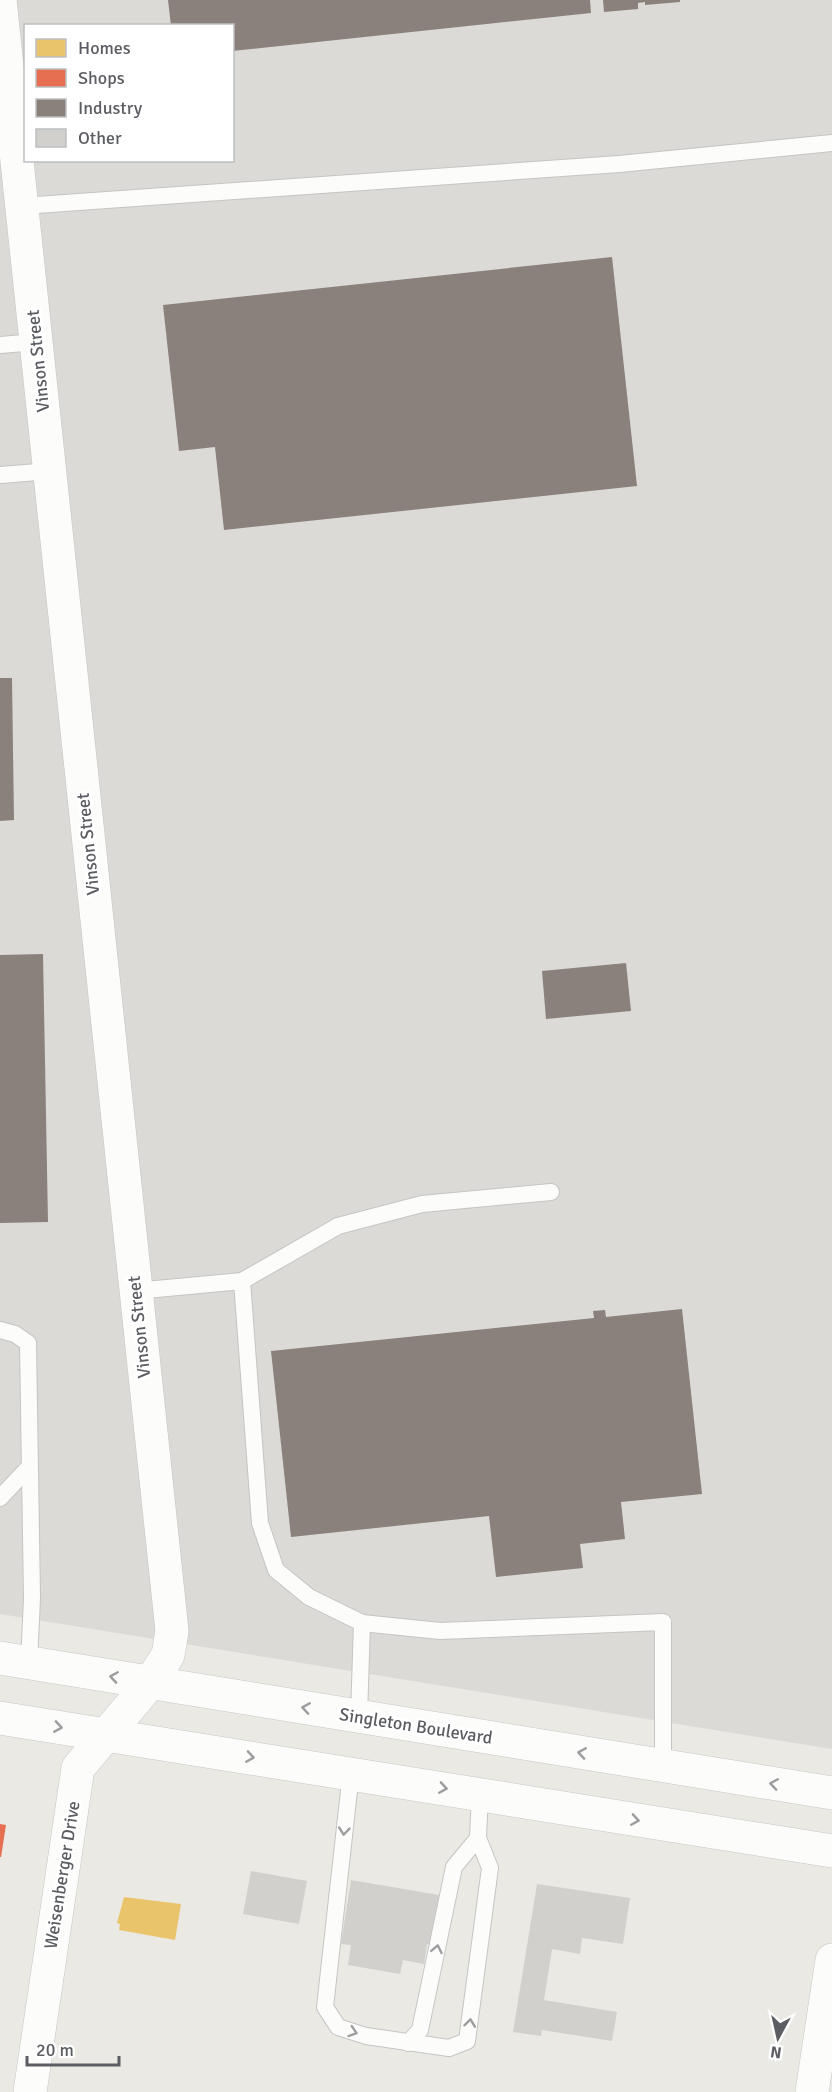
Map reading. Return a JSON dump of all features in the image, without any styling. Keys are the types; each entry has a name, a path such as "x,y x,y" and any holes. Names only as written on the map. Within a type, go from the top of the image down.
{"street":[{"name":"Vinson Street","path":"0,0 172,1631 168,1655 150,1683"},
{"name":"Singleton Boulevard","path":"14,1661 832,1793"},
{"name":"Weisenberger Drive","path":"30,2092 78,1768 150,1683"},
{"path":"0,1718 832,1851"},
{"path":"812,2092 832,1960"}],"lane":[{"path":"22,206 619,164 832,143"},
{"path":"0,345 36,342"},
{"path":"0,475 50,471"},
{"path":"135,1291 242,1281 338,1226 422,1204 551,1192"},
{"path":"242,1281 260,1523 276,1570 309,1597 362,1623 440,1631 663,1622 663,1766"},
{"path":"0,1330 15,1334 28,1343 32,1598 14,1661"},
{"path":"0,1498 30,1466"},
{"path":"359,1717 362,1623"},
{"path":"351,1773 325,2007 338,2027 366,2036 408,2043 449,2048 467,2041 489,1868 478,1838 480,1794"},
{"path":"408,2043 420,2030 454,1867 478,1838"}],"shaded area":[{"path":"0,0 832,0 832,1749 0,1614"}],"building: Homes":[{"path":"124,1897 181,1904 175,1940 119,1930 120,1924 117,1923"}],"building: Shops":[{"path":"0,1824 6,1825 1,1857 0,1857"}],"building: Industry":[{"path":"168,0 590,0 591,13 234,51 234,24 171,24"},
{"path":"603,0 680,0 680,2 645,5 645,2 638,3 638,9 604,12"},
{"path":"612,257 637,486 224,530 215,447 179,451 163,305"},
{"path":"0,678 12,678 14,820 0,821"},
{"path":"43,954 48,1222 0,1223 0,955"},
{"path":"626,963 631,1011 546,1019 542,971"},
{"path":"682,1309 702,1494 621,1502 625,1539 580,1544 583,1568 496,1577 489,1516 291,1537 271,1351 594,1318 593,1311 605,1310 606,1317"}],"building: Other":[{"path":"251,1871 307,1881 299,1924 243,1914"},
{"path":"351,1880 439,1895 430,1945 427,1944 424,1964 403,1960 400,1974 348,1965 351,1945 341,1944"},
{"path":"537,1884 630,1898 623,1944 582,1938 580,1954 552,1949 544,2000 617,2012 612,2041 542,2030 541,2036 513,2032"}]}
